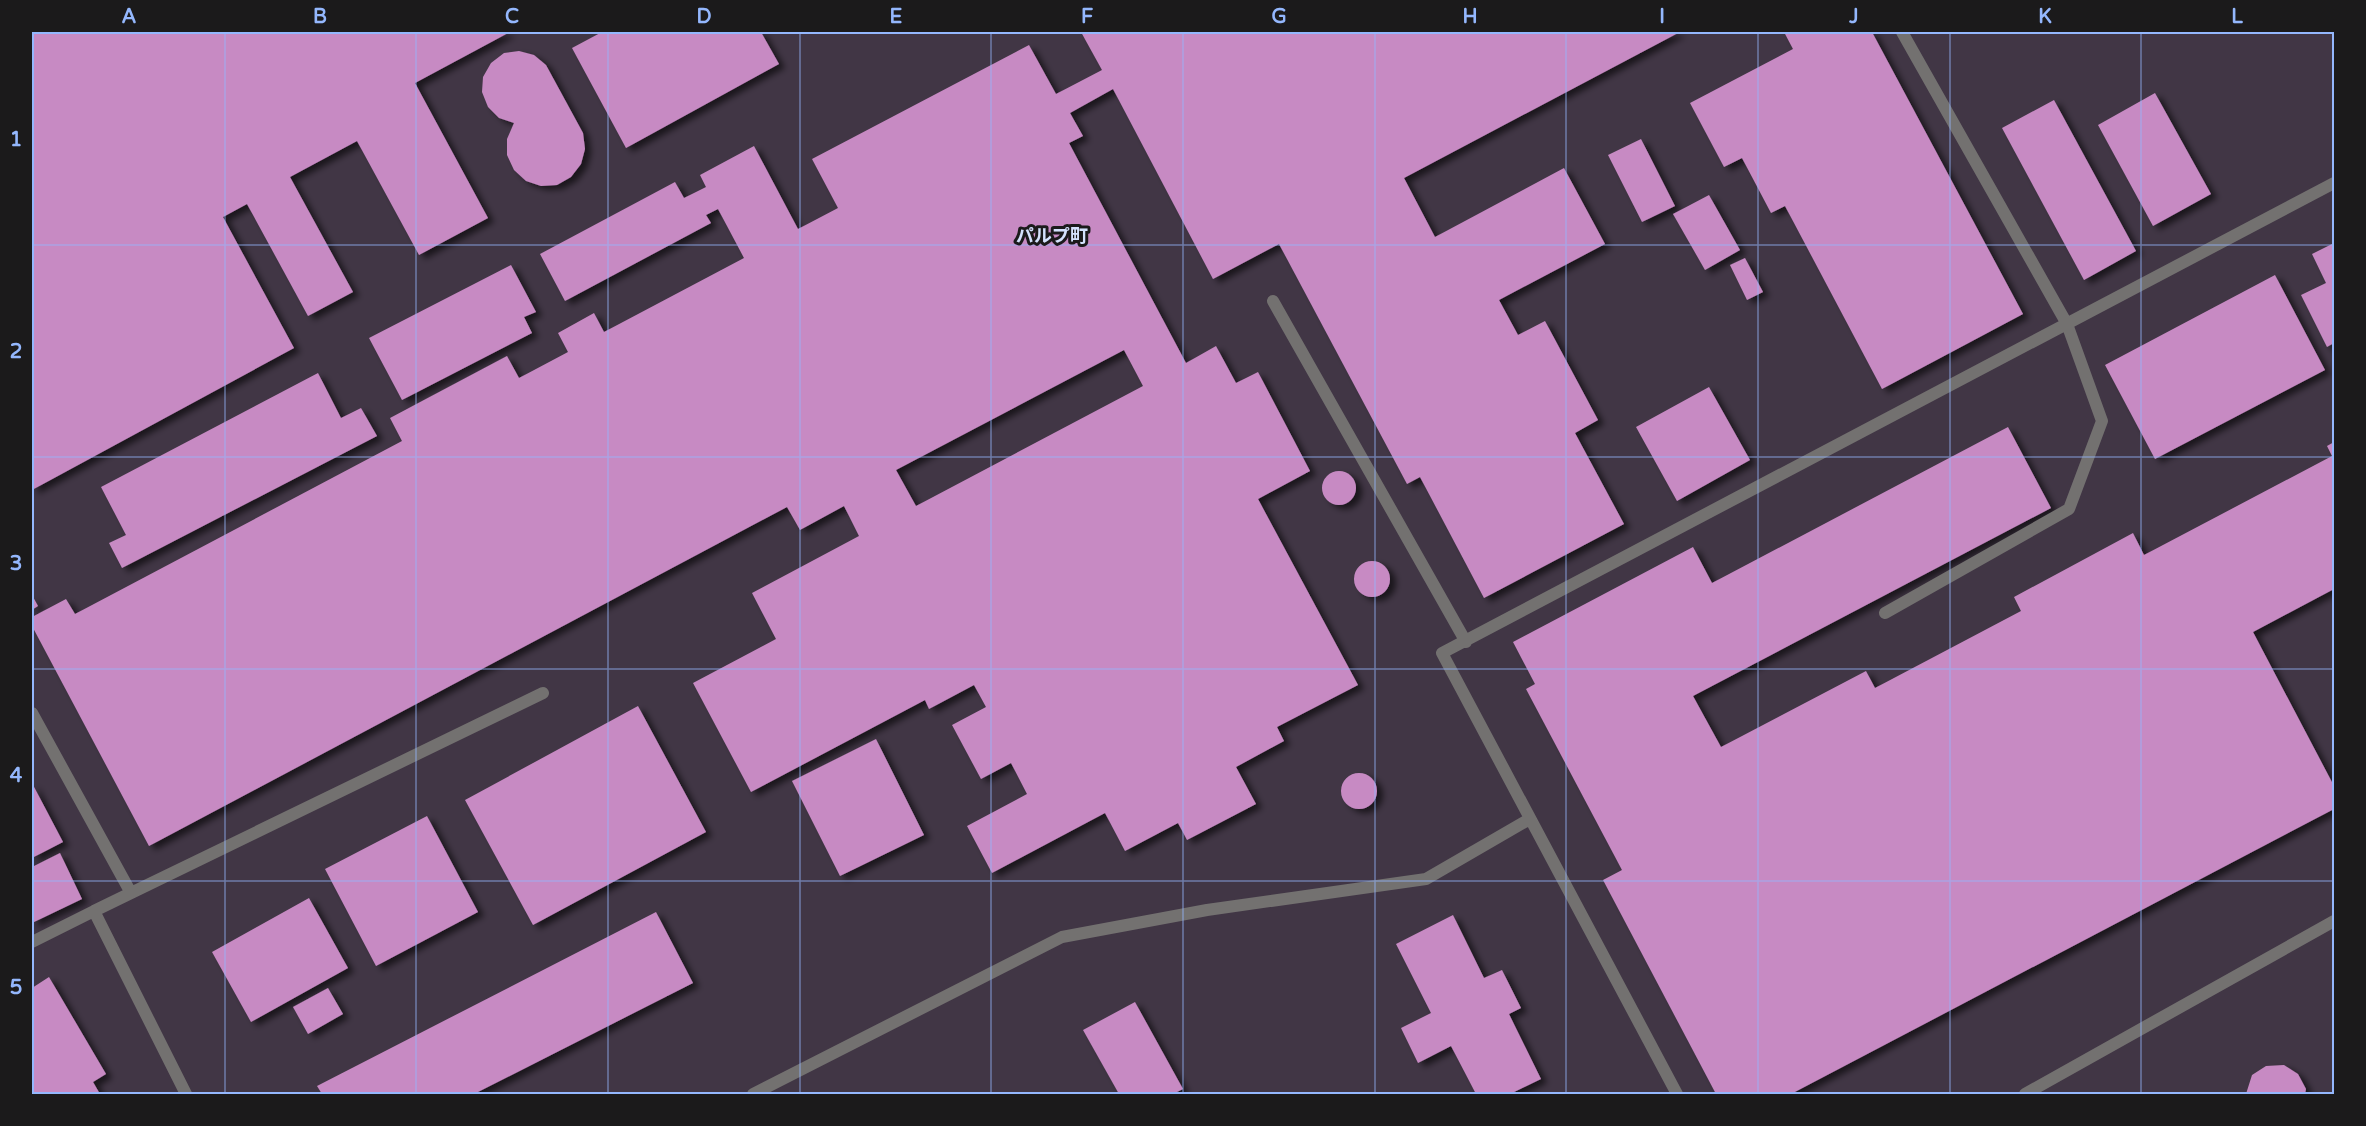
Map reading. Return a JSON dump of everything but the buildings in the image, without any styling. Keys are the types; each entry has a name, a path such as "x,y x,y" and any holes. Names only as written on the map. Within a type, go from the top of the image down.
{"lane":[{"path":"1885,613 2069,508 2102,421 2067,324 1902,32"},
{"path":"1677,1095 1528,820 1442,653 2334,183"},
{"path":"1273,301 1466,642"},
{"path":"32,942 543,693"},
{"path":"32,713 131,893"},
{"path":"753,1095 1062,936 1207,910 1426,879 1528,820"},
{"path":"94,911 186,1095"},
{"path":"2025,1095 2334,921"}],"shaded area":[{"path":"32,32 2334,32 2334,1094 32,1094"}],"district":[{"name":"パルプ町","path":"1052,236"}]}
